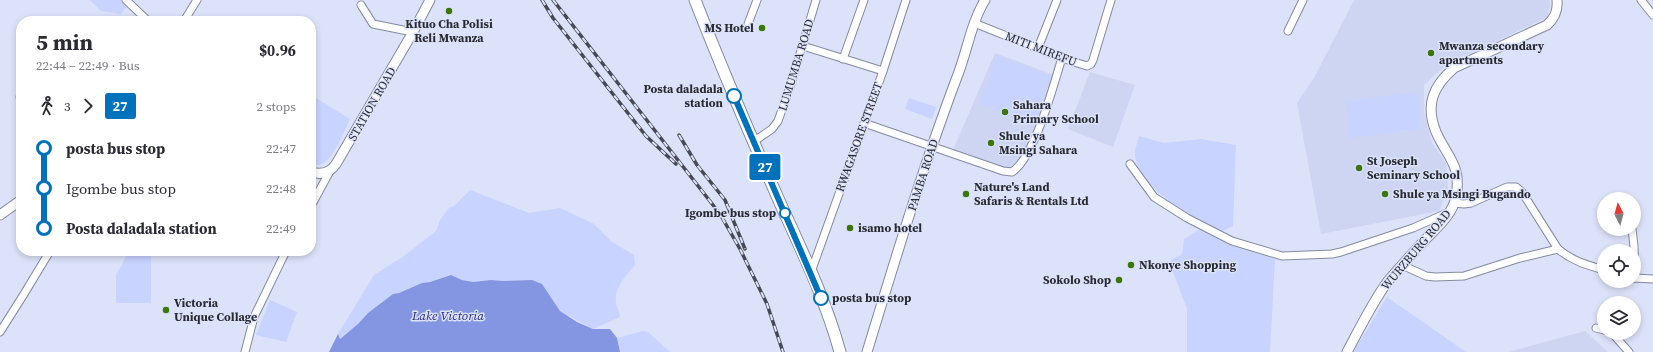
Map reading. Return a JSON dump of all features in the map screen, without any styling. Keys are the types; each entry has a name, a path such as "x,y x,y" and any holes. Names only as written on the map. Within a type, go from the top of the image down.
{"highway":[{"path":"695,0 738,108 811,272 831,323 840,352"}],"main road":[{"name":"STATION ROAD","path":"330,171 340,159 430,0"},
{"name":"PAMBA ROAD","path":"867,352 932,145 960,69 974,23 985,0"},
{"name":"WURZBURG ROAD","path":"1347,352 1375,300 1402,265 1450,212 1454,203 1456,193 1456,172 1452,158 1437,133 1433,123 1432,110 1436,88 1443,78 1454,68 1547,25 1556,14 1557,0"},
{"path":"316,173 330,171"},
{"path":"0,215 16,204"}],"street":[{"path":"126,0 143,16"},
{"path":"187,16 197,0"},
{"path":"748,24 756,0"},
{"name":"LUMUMBA ROAD","path":"753,142 772,129 778,121 803,46 816,0"},
{"path":"843,59 864,0"},
{"name":"RWAGASORE STREET","path":"811,272 883,72 906,0"},
{"path":"1038,48 1057,0"},
{"name":"MITI MIREFU","path":"974,23 1062,58 1087,66 1091,64 1111,0"},
{"path":"1288,31 1303,0"},
{"path":"1641,0 1653,15"},
{"path":"361,5 374,24 413,32"},
{"path":"803,46 883,72"},
{"path":"864,123 932,145 1003,171 1010,172 1013,171 1028,154 1033,145 1062,58"},
{"path":"1130,164 1154,198 1168,207 1227,239 1267,253 1282,256 1332,254 1341,252 1409,230 1450,212"},
{"name":"STATION ROAD","path":"316,197 330,171"},
{"path":"1454,203 1471,203 1507,187 1516,187 1522,192 1558,249 1566,256 1585,265 1597,268"},
{"path":"1402,265 1426,276 1464,276 1520,258 1558,249"},
{"path":"0,332 47,256"},
{"path":"245,352 254,317 284,256"},
{"path":"1641,278 1653,279"},
{"path":"1618,340 1629,352"}],"shaded area":[{"path":"90,0 122,0 128,5 121,14 101,11"},
{"path":"1354,0 1549,0 1550,4 1548,17 1446,65 1424,85 1424,112 1432,143 1446,163 1448,189 1439,211 1321,234 1297,103 1314,78"},
{"name":"Sahara Primary School","path":"995,53 1054,75 1025,152 1012,170 953,150"},
{"path":"997,56 1050,76 1034,125 980,104"},
{"path":"1090,72 1135,85 1113,147 1068,129"},
{"path":"1417,92 1421,129 1350,138 1346,101"},
{"path":"316,98 350,119 330,158 324,163 316,164"},
{"path":"909,98 936,107 932,119 905,109"},
{"path":"1139,136 1164,143 1201,139 1236,145 1233,226 1220,232 1167,199 1154,188 1144,176 1137,164 1135,151"},
{"path":"470,190 529,213 560,208 594,224 612,242 634,255 635,265 621,282 617,291 616,304 620,317 593,329 560,311 542,284 532,280 491,280 473,282 462,280 451,275 422,283 393,294 368,313 359,323 339,339 338,334 374,275 404,256 436,231 440,220 449,208 454,206"},
{"path":"1200,229 1230,245 1275,259 1270,352 1187,352 1187,309 1170,264 1172,259 1182,255 1184,239"},
{"path":"126,256 151,256 151,303 116,303 116,275"},
{"path":"1387,297 1466,352 1353,352"},
{"path":"270,300 297,312 286,342 256,335"},
{"path":"643,331 648,332 670,352 620,352 617,338"},
{"path":"1585,331 1608,352 1509,352"}],"water":[{"name":"Lake Victoria","path":"451,275 462,280 473,282 491,280 532,280 542,284 560,311 577,322 593,329 610,329 617,338 620,352 329,352 338,334 340,339 359,323 368,313 393,294 422,283"}],"railway":[{"path":"542,0 553,18 646,136 676,164"},
{"path":"553,0 720,214 740,249 767,304 783,352"},
{"path":"679,135 697,165 725,200 745,249"}],"bus line":[{"name":"27","path":"734,96 808,264 821,298"}],"place":[{"name":"Kituo Cha Polisi Reli Mwanza","path":"449,11"},
{"name":"MS Hotel","path":"762,28"},
{"name":"Mwanza secondary apartments","path":"1431,53"},
{"name":"Posta daladala station","path":"734,96"},
{"name":"Sahara Primary School","path":"1005,112"},
{"name":"Shule ya Msingi Sahara","path":"991,143"},
{"name":"St Joseph Seminary School","path":"1359,168"},
{"name":"Nature's Land Safaris & Rentals Ltd","path":"966,194"},
{"name":"Shule ya Msingi Bugando","path":"1385,194"},
{"name":"Igombe bus stop","path":"785,213"},
{"name":"isamo hotel","path":"850,228"},
{"name":"Nkonye Shopping","path":"1131,265"},
{"name":"Sokolo Shop","path":"1119,280"},
{"name":"posta bus stop","path":"821,298"},
{"name":"Victoria Unique Collage","path":"166,310"}]}
